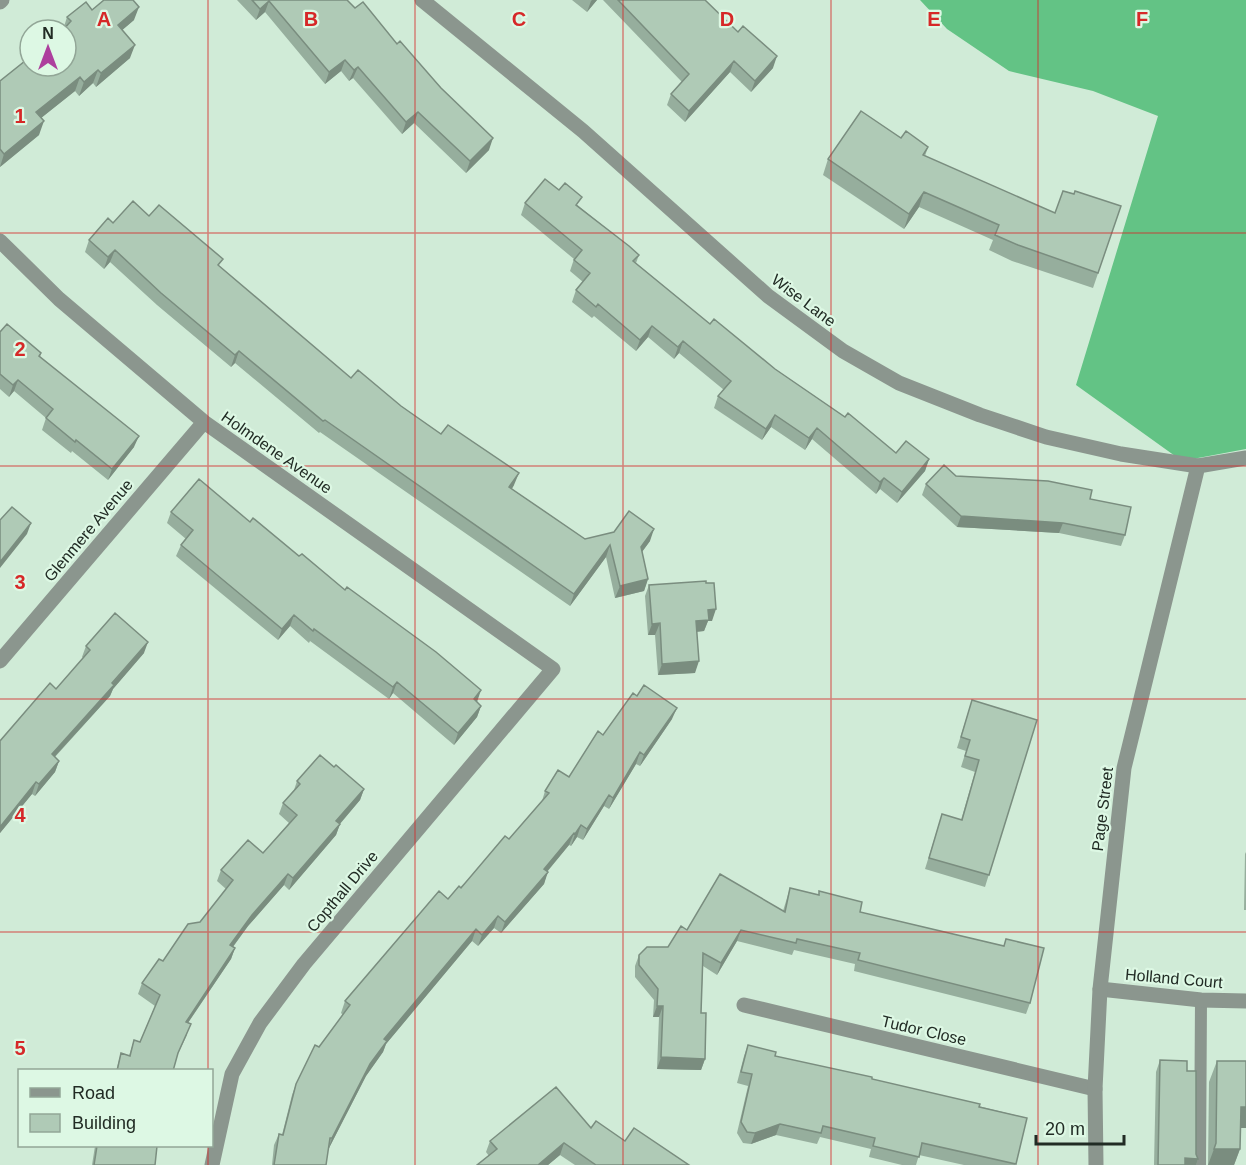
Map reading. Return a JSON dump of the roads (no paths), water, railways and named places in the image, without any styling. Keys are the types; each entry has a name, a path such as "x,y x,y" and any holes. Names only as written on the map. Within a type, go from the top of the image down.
{"street":[{"name":"Wise Lane","path":"422,0 583,131 768,296 843,351 899,383 980,415 1046,437 1121,454 1198,466 1246,458"},
{"name":"Holmdene Avenue","path":"0,241 59,299 204,422 553,669"},
{"name":"Glenmere Avenue","path":"0,661 204,422"},
{"name":"Page Street","path":"1096,1165 1095,1089 1100,990 1124,768 1198,466"},
{"name":"Copthall Drive","path":"212,1165 232,1074 260,1023 304,964 553,669"},
{"name":"Holland Court","path":"1100,990 1201,1000 1246,1001"},
{"name":"Tudor Close","path":"744,1005 1095,1089"}],"lane":[{"path":"1200,1165 1201,1000"}]}
